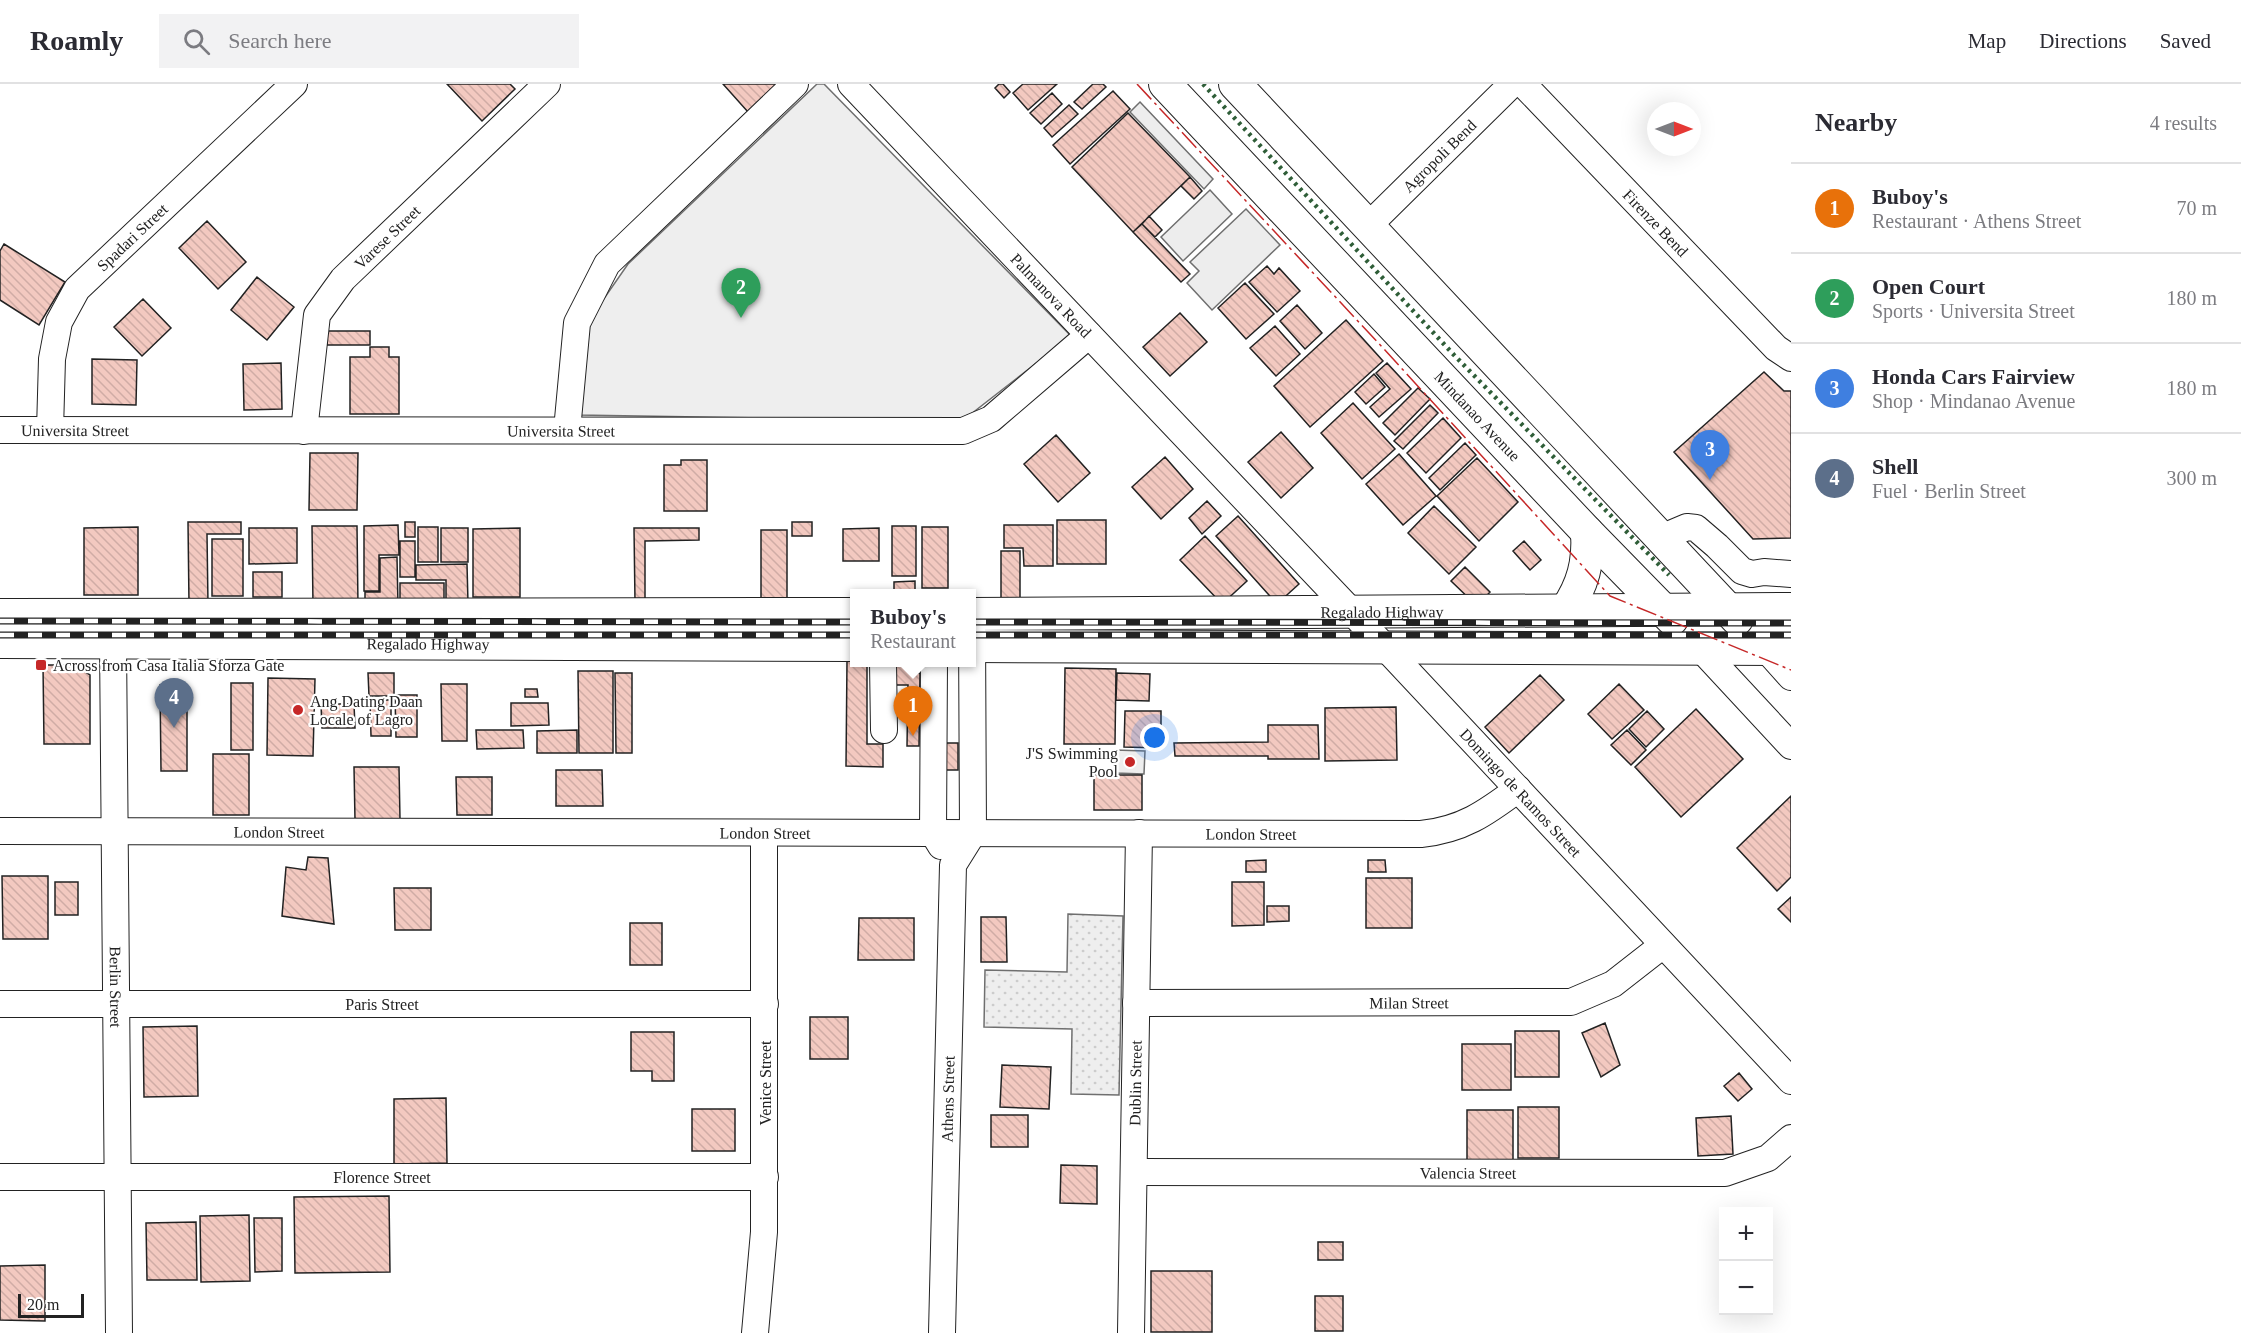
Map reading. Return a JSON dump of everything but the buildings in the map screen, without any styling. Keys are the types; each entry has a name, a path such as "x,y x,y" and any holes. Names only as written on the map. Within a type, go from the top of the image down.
{"main road":[{"name":"Mindanao Avenue","path":"1165,84 1587,532 1700,648"},
{"path":"1235,84 1728,610 1778,648"},
{"path":"1566,610 1577,593 1585,573 1588,552 1587,532"},
{"name":"Regalado Highway","path":"976,614 1791,609"},
{"name":"Regalado Highway","path":"0,642 125,633 850,614"},
{"name":"Regalado Highway","path":"0,615 125,633 850,645"},
{"path":"976,645 1778,648"}],"street":[{"name":"Spadari Street","path":"50,430 52,359 59,322 77,289 294,84"},
{"name":"Varese Street","path":"303,431 317,315 343,279 547,84"},
{"path":"567,430 577,323 607,264 795,84"},
{"name":"Palmanova Road","path":"850,84 1251,505"},
{"name":"Agropoli Bend","path":"1368,226 1512,84"},
{"name":"Firenze Bend","path":"1523,84 1776,348 1791,358"},
{"name":"Universita Street","path":"0,430 963,431 991,419 1089,335"},
{"name":"Domingo de Ramos Street","path":"1251,505 1791,1081"},
{"path":"1661,538 1687,527 1696,528 1742,571 1752,574 1764,572 1791,574"},
{"name":"Berlin Street","path":"119,1333 114,830 125,633"},
{"name":"Mindanao Avenue","path":"1700,648 1791,746"},
{"path":"1778,648 1791,677"},
{"path":"883,667 884,730"},
{"path":"972,667 973,834 952,864 933,834 934,673 972,683"},
{"name":"London Street","path":"0,831 1421,834 1457,827 1474,819 1518,789"},
{"name":"Venice Street","path":"755,1333 761,1276 765,1177 764,833"},
{"name":"Dublin Street","path":"1131,1333 1139,834"},
{"name":"Athens Street","path":"942,1333 952,864"},
{"name":"Milan Street","path":"1136,1003 1571,1002 1613,984 1663,945"},
{"name":"Paris Street","path":"0,1004 765,1004"},
{"name":"Valencia Street","path":"1135,1172 1725,1173 1768,1158 1791,1138"},
{"name":"Florence Street","path":"0,1177 765,1177"}],"shaded area":[{"path":"817,84 824,84 1071,336 962,421 577,415 587,323 628,264"},
{"path":"1140,102 1213,179 1204,189 1130,112"},
{"path":"1210,190 1232,214 1183,261 1161,237"},
{"path":"1246,209 1280,245 1212,310 1187,283 1199,271 1190,262"},
{"name":"J'S Swimming Pool","path":"1115,750 1145,751 1144,774 1115,773"},
{"path":"1068,914 1123,916 1119,1095 1071,1094 1072,1029 984,1027 985,970 1067,972"}],"railway":[{"path":"0,621 850,622"},
{"path":"976,622 1791,623"},
{"path":"0,635 850,635"},
{"path":"976,635 1791,635"}],"hedge":[{"path":"1203,84 1454,355 1669,575"}],"power":[{"path":"1137,84 1610,596 1791,670"}],"place":[{"name":"Open Court","path":"741,318"},
{"name":"Honda Cars Fairview","path":"1710,480"},
{"name":"Across from Casa Italia Sforza Gate","path":"41,665"},
{"name":"Ang Dating Daan Locale of Lagro","path":"298,710"},
{"name":"Shell","path":"174,728"},
{"name":"Buboy's","path":"913,736"},
{"name":"J'S Swimming Pool","path":"1130,762"}]}
